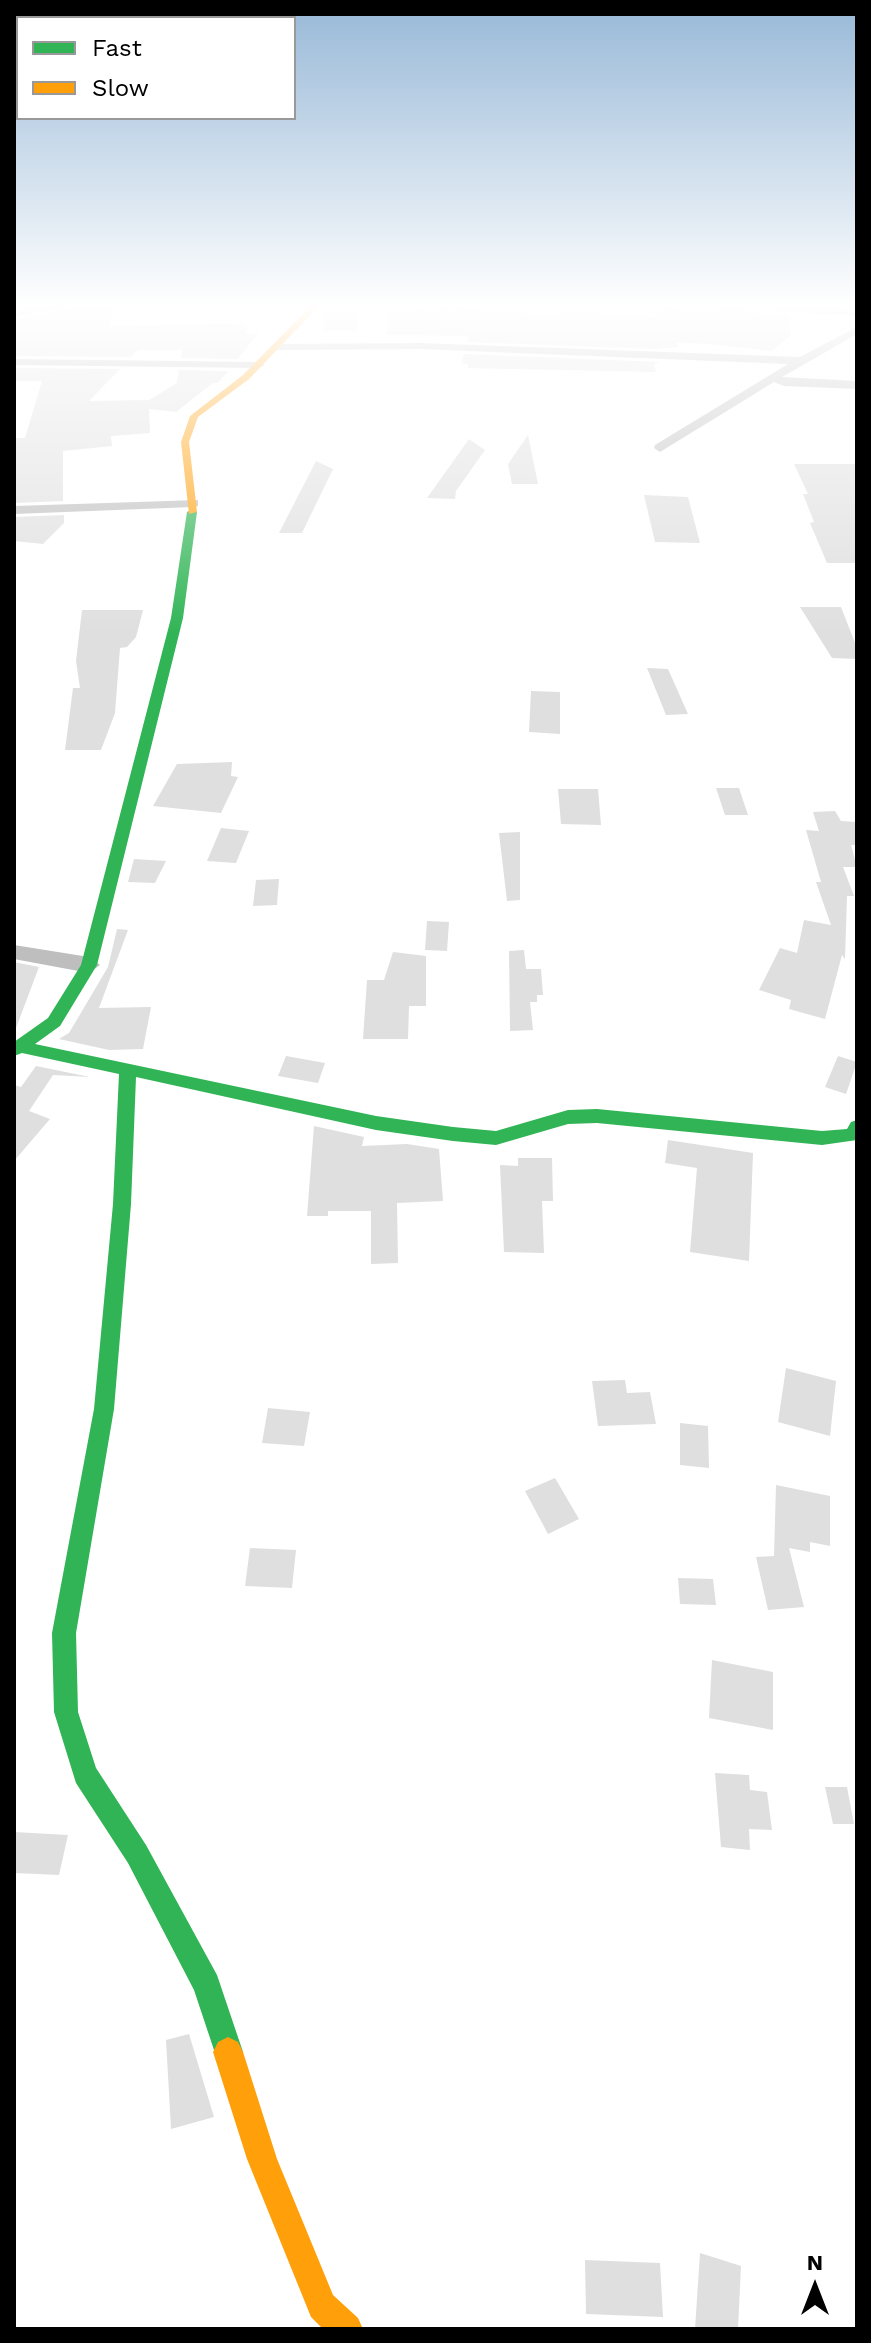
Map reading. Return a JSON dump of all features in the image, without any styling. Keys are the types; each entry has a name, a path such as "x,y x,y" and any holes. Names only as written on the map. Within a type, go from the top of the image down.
{"street":[{"path":"16,1048 54,1022 89,965 177,618 193,503 185,442 187,428 194,416"},
{"path":"660,448 710,416"},
{"path":"14,510 193,503"},
{"path":"14,952 89,965"},
{"path":"16,1048 376,1123 496,1138 568,1117 822,1138 852,1135 857,1127"},
{"path":"128,1071 122,1204 104,1409 64,1633 66,1712 85,1774 137,1854 207,1985 262,2159 310,2277 322,2306 347,2329"}],"building":[{"path":"31,416 149,416 150,433 111,436 112,446 63,451 63,501 14,503 14,438 25,438"},
{"path":"528,435 538,484 512,484 508,464"},
{"path":"469,439 485,450 456,491 455,499 427,498"},
{"path":"316,461 333,469 302,533 279,533"},
{"path":"794,464 857,464 857,563 827,563 810,523 814,522 803,494 808,494"},
{"path":"644,495 688,497 700,543 655,542"},
{"path":"64,515 64,523 43,544 14,541 14,517"},
{"path":"800,607 841,607 857,648 857,659 832,658"},
{"path":"82,610 143,610 136,637 127,647 120,648 115,713 101,750 65,750 73,688 80,688 76,661"},
{"path":"647,668 668,669 688,714 666,715"},
{"path":"531,691 560,692 560,734 529,732"},
{"path":"232,762 231,776 238,777 221,813 153,806 177,764"},
{"path":"716,788 739,788 748,815 725,815"},
{"path":"558,789 598,789 601,825 561,824"},
{"path":"835,811 841,821 857,822 857,845 851,845 857,867 843,867 854,896 847,896 845,959 842,955 825,1019 789,1009 791,1000 759,990 780,948 797,953 804,920 831,925 816,882 821,882 806,830 819,831 813,812"},
{"path":"221,828 249,831 236,863 207,861"},
{"path":"520,832 520,900 507,901 499,833"},
{"path":"134,859 166,861 155,883 128,882"},
{"path":"279,879 277,905 253,906 256,880"},
{"path":"427,921 449,922 447,951 425,950"},
{"path":"117,929 128,930 99,1008 151,1007 143,1049 109,1050 59,1039 69,1033 108,967"},
{"path":"524,950 526,969 541,969 543,995 537,995 537,1002 530,1002 533,1030 510,1031 509,951"},
{"path":"393,952 426,956 426,1006 409,1006 408,1039 363,1039 367,980 384,980"},
{"path":"14,962 39,967 16,1028 14,1027"},
{"path":"286,1056 325,1063 318,1083 278,1076"},
{"path":"838,1056 857,1062 846,1094 825,1087"},
{"path":"36,1066 90,1077 53,1075 29,1111 50,1119 14,1161 14,1085 21,1087"},
{"path":"314,1126 364,1137 362,1146 407,1144 439,1149 443,1201 397,1203 398,1263 371,1264 371,1211 328,1211 328,1216 307,1216"},
{"path":"668,1140 753,1153 749,1261 690,1252 697,1168 665,1163"},
{"path":"518,1158 552,1158 553,1201 542,1201 544,1253 504,1252 500,1165 518,1166"},
{"path":"786,1368 836,1381 830,1436 778,1422"},
{"path":"625,1380 627,1393 650,1392 656,1424 598,1426 592,1381"},
{"path":"268,1408 310,1412 304,1446 262,1443"},
{"path":"680,1423 708,1426 709,1468 680,1465"},
{"path":"555,1478 579,1519 548,1534 525,1491"},
{"path":"776,1485 830,1496 830,1546 810,1542 810,1552 789,1548 804,1607 768,1610 756,1557 774,1556"},
{"path":"250,1548 296,1550 292,1588 245,1586"},
{"path":"678,1578 713,1579 716,1605 680,1604"},
{"path":"712,1660 773,1672 773,1730 709,1718"},
{"path":"715,1773 749,1775 750,1790 767,1792 772,1830 749,1829 750,1850 721,1847"},
{"path":"825,1787 847,1787 854,1824 833,1824"},
{"path":"14,1832 68,1835 59,1875 14,1873"},
{"path":"189,2034 214,2117 171,2129 166,2040"},
{"path":"700,2253 741,2266 738,2329 695,2329"},
{"path":"585,2260 660,2263 663,2317 586,2314"}],"traffic: fast":[{"path":"14,1050 54,1022 89,965 177,618 192,512"},
{"path":"19,1046 376,1123 453,1134 496,1138 568,1117 597,1116 822,1138 852,1135 857,1127"},
{"path":"128,1071 122,1204 104,1409 64,1633 66,1712 85,1774 137,1854 207,1985 228,2052"}],"traffic: slow":[{"path":"192,512 185,442 194,416"},
{"path":"228,2052 262,2159 322,2306 347,2329"}]}
